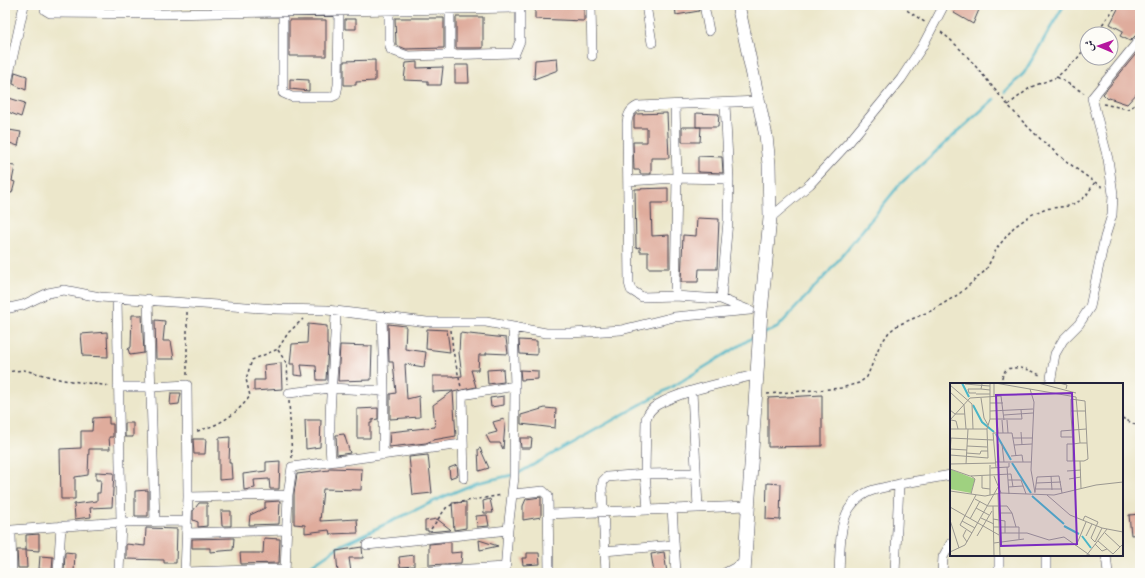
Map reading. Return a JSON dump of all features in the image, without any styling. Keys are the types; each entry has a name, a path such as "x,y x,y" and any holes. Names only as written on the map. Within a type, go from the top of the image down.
{"street":[{"path":"5,92 24,5"},
{"path":"45,5 45,10 50,13 142,9 163,14 283,8 339,10 389,7 450,9 520,6 520,41 515,53 408,56 391,50 389,42 389,7"},
{"path":"591,5 592,56"},
{"path":"646,5 652,43"},
{"path":"704,5 709,31"},
{"path":"725,573 744,568 747,506 757,395 761,326 755,311 770,218 769,164 759,101 738,5"},
{"path":"770,218 810,184 850,141 901,79 922,47 944,5"},
{"path":"283,8 283,93 292,97 331,97 336,95 338,85 339,10"},
{"path":"450,9 450,55"},
{"path":"1050,382 1055,354 1063,340 1079,324 1090,307 1105,237 1112,215 1114,194 1108,159 1092,98 1140,39"},
{"path":"755,311 721,299 676,296 642,297 631,290 629,282 627,123 631,109 638,106 725,104 759,101"},
{"path":"675,104 677,178 676,296"},
{"path":"721,299 728,221 729,179 725,104"},
{"path":"628,181 677,178 729,179"},
{"path":"5,309 64,290 117,298 277,309 313,309 415,321 452,323 486,322 546,332 593,332 621,330 674,317 755,311"},
{"path":"117,298 120,522 119,573"},
{"path":"148,299 152,387 155,521"},
{"path":"331,461 329,411 336,311"},
{"path":"382,316 384,391 382,455"},
{"path":"400,573 505,570 514,474 515,386 513,327"},
{"path":"648,509 646,474 646,419 648,412 656,405 672,397 758,374"},
{"path":"118,387 187,385 188,497 185,572 285,571 288,495 292,468 331,461 462,444"},
{"path":"464,478 462,395 515,386"},
{"path":"289,393 331,388 384,391"},
{"path":"692,392 698,507"},
{"path":"606,573 602,488 603,481 607,476 696,473"},
{"path":"839,573 843,519 849,510 866,493 899,484 950,475"},
{"path":"895,573 899,484"},
{"path":"513,494 546,493 549,499 549,573"},
{"path":"188,497 288,495"},
{"path":"549,514 747,506"},
{"path":"672,508 676,573"},
{"path":"12,573 10,535 12,530 120,522 187,521"},
{"path":"58,573 61,526"},
{"path":"187,533 287,530"},
{"path":"367,545 508,530"},
{"path":"604,551 674,545"},
{"path":"942,573 944,557 950,545"},
{"path":"999,556 999,573"},
{"path":"1046,556 1046,573"},
{"path":"1106,556 1108,573"}],"path":[{"path":"904,5 908,11 942,33 1034,132 1066,161 1114,194"},
{"path":"1101,26 1117,5"},
{"path":"1008,105 1031,87 1056,77 1079,56"},
{"path":"757,395 822,390 859,383 867,377 879,347 888,332 898,325 933,310 959,294 986,270 997,248 1010,232 1020,223 1031,215 1044,209 1068,206 1078,202 1086,196 1095,182"},
{"path":"187,303 187,385"},
{"path":"188,434 216,425 231,417 250,396 246,380 252,360 278,350 288,333 313,309"},
{"path":"452,323 453,351 462,395"},
{"path":"278,350 287,364 292,468"},
{"path":"1002,383 1002,377 1006,369 1017,367 1027,368 1050,382"},
{"path":"5,372 24,370 63,380 118,387"},
{"path":"1123,418 1140,427"},
{"path":"424,539 446,508 455,503 513,494"}],"building":[{"path":"535,5 584,5 584,21 535,19"},
{"path":"675,5 698,5 699,11 676,15"},
{"path":"957,5 981,5 973,24 954,13"},
{"path":"1120,5 1127,5 1140,12 1140,33 1130,41 1120,36 1123,31 1119,29 1119,26 1110,24"},
{"path":"456,17 483,17 483,48 456,48"},
{"path":"395,18 444,18 444,48 406,49 396,45"},
{"path":"345,19 356,19 356,29 345,29"},
{"path":"289,20 326,20 326,56 289,56"},
{"path":"1140,49 1140,90 1127,104 1109,98 1108,99 1103,94"},
{"path":"557,58 558,70 534,79 535,60"},
{"path":"375,60 375,81 356,82 356,85 344,85 344,61"},
{"path":"417,62 417,68 443,67 441,85 428,85 428,81 404,80 406,63"},
{"path":"455,65 468,65 469,83 455,83"},
{"path":"15,72 27,76 26,90 13,84"},
{"path":"290,79 309,80 309,91 290,89"},
{"path":"9,98 25,103 21,117 8,112 9,108 5,105"},
{"path":"667,113 669,158 651,158 651,174 640,174 640,170 634,170 633,142 647,142 647,128 634,128 634,117 636,114"},
{"path":"696,113 719,114 718,127 696,127"},
{"path":"682,127 701,127 700,142 682,142"},
{"path":"9,130 21,132 18,146 7,142"},
{"path":"698,156 722,157 723,173 698,172"},
{"path":"5,165 15,166 12,181 15,182 12,193 5,192"},
{"path":"668,188 668,203 651,203 652,236 669,235 669,268 648,268 648,252 640,252 640,247 636,248 635,189"},
{"path":"697,218 719,219 717,269 699,269 698,282 681,282 683,235 696,236"},
{"path":"132,315 142,315 144,353 130,355 128,349 131,347"},
{"path":"155,320 165,321 163,341 171,341 174,359 156,359"},
{"path":"308,324 327,326 328,345 326,380 317,380 316,366 301,365 303,376 294,375 294,364 290,364 292,344 307,343"},
{"path":"388,324 406,326 405,349 426,352 424,367 405,364 407,399 419,396 420,417 390,419 390,394 396,393 393,362 389,362"},
{"path":"427,329 447,330 450,352 426,349"},
{"path":"107,332 108,357 83,356 81,334"},
{"path":"460,333 506,338 508,354 486,353 486,355 479,355 478,370 471,370 476,387 453,392 456,436 433,440 426,443 389,447 390,432 435,427 433,405 453,391 433,392 433,376 462,376 459,353"},
{"path":"519,340 537,341 537,355 520,354"},
{"path":"340,345 372,346 371,380 338,381"},
{"path":"281,363 282,389 254,391 254,380 265,380 264,365"},
{"path":"503,369 504,382 488,384 487,370"},
{"path":"520,370 538,371 538,379 521,380"},
{"path":"171,393 181,393 179,404 170,405"},
{"path":"822,395 822,446 768,447 768,398"},
{"path":"504,396 504,405 491,407 490,398"},
{"path":"378,408 378,419 372,420 372,423 370,423 370,438 357,438 357,409"},
{"path":"545,408 556,409 555,428 521,424 521,415"},
{"path":"109,417 109,424 113,424 113,437 109,437 110,449 89,449 88,475 75,477 75,499 61,499 60,449 81,448 81,431 92,431 93,418"},
{"path":"504,419 503,449 500,443 490,443 486,435 497,432 493,422"},
{"path":"305,420 321,420 320,447 306,449"},
{"path":"125,423 133,423 133,437 125,437"},
{"path":"344,434 350,453 337,455 336,435"},
{"path":"230,437 229,463 231,463 232,479 219,480 219,438"},
{"path":"520,438 532,438 531,448 521,448"},
{"path":"193,439 206,439 205,454 194,454"},
{"path":"480,448 489,468 479,471 478,449"},
{"path":"428,455 432,493 413,495 409,457"},
{"path":"280,461 279,489 270,489 269,479 254,480 255,488 244,490 243,474 266,471 266,462"},
{"path":"457,465 458,475 450,478 449,468"},
{"path":"329,468 362,469 361,490 323,489 320,521 357,519 358,533 330,534 329,530 305,533 305,525 294,524 294,493 297,474 329,470"},
{"path":"96,472 114,473 112,507 90,508 91,517 75,519 74,504 97,501 97,493 100,493 101,480 96,480"},
{"path":"767,483 781,484 780,520 766,519"},
{"path":"148,490 148,516 135,516 135,491"},
{"path":"541,497 541,517 523,520 523,506 526,499"},
{"path":"490,499 493,513 484,513 483,501"},
{"path":"280,501 279,524 249,525 250,515 265,508 265,502"},
{"path":"466,502 466,528 454,530 452,503"},
{"path":"199,503 207,503 207,526 198,527 198,522 193,520 193,511"},
{"path":"221,511 231,511 231,526 222,526"},
{"path":"1140,514 1140,534 1131,535 1129,515"},
{"path":"487,515 489,526 477,527 476,516"},
{"path":"437,519 451,530 428,532 428,530 425,530 425,521"},
{"path":"146,528 177,529 176,563 164,563 164,560 126,559 126,544 145,546"},
{"path":"39,534 39,551 26,550 26,535"},
{"path":"234,538 233,550 210,552 210,548 192,548 192,539"},
{"path":"264,538 280,539 279,563 241,564 240,553 263,553"},
{"path":"479,540 498,546 480,550"},
{"path":"451,542 451,553 462,552 461,563 429,565 429,544"},
{"path":"362,547 363,558 349,558 351,572 338,573 336,551"},
{"path":"17,550 26,550 27,568 18,568"},
{"path":"65,552 75,553 74,572 64,572"},
{"path":"664,552 667,573 654,573 651,554"},
{"path":"527,553 539,553 540,564 523,565 522,558 527,558"},
{"path":"414,555 414,566 400,567 399,557"},
{"path":"40,556 53,557 52,570 39,569"}],"waterway":[{"path":"1005,92 1024,73 1064,5"},
{"path":"764,333 777,328 827,274 900,184 994,99"},
{"path":"517,474 677,384 755,336"},
{"path":"300,573 341,545 443,497 476,483 512,475"}]}
